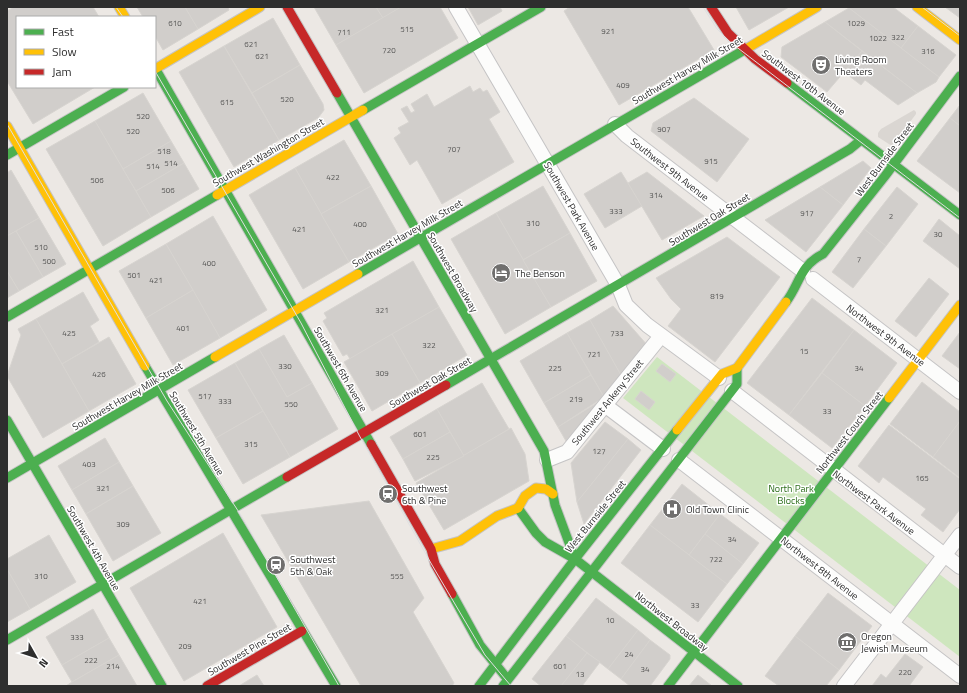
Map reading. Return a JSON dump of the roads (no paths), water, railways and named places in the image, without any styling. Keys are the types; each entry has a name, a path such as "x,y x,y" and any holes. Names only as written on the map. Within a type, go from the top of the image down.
{"street":[{"path":"119,7 124,16"},
{"path":"156,67 260,7"},
{"name":"Southwest Broadway","path":"287,7 544,451 555,505 562,528 575,559"},
{"name":"Southwest Park Avenue","path":"456,7 618,285 626,305 647,325 718,378"},
{"name":"Southwest Washington Street","path":"7,317 541,7"},
{"name":"Southwest 10th Avenue","path":"711,7 728,33 745,49 960,215"},
{"name":"Southwest Harvey Milk Street","path":"7,478 817,7"},
{"path":"917,7 960,40"},
{"name":"Southwest 6th Avenue","path":"156,70 365,432 431,550 435,564 443,580 480,645 509,684"},
{"name":"West Burnside Street","path":"479,686 575,559 718,378 722,374 737,368 792,294 811,277 823,254 894,164 960,76"},
{"path":"7,155 122,88"},
{"name":"Southwest 9th Avenue","path":"615,124 627,136 732,218 811,277"},
{"name":"Southwest 5th Avenue","path":"7,126 159,390 336,686"},
{"name":"Southwest Oak Street","path":"7,640 618,285 850,148 861,140"},
{"name":"West Burnside Street","path":"811,277 813,259 823,254"},
{"name":"West Burnside Street","path":"792,294 795,282 811,277"},
{"name":"Northwest 9th Avenue","path":"811,277 960,392"},
{"name":"Northwest Couch Street","path":"668,686 960,305"},
{"name":"Southwest Ankeny Street","path":"547,460 567,452 606,406 661,336"},
{"name":"West Burnside Street","path":"509,684 592,572 732,391 737,384 737,368"},
{"name":"Northwest Park Avenue","path":"732,391 833,471 960,567"},
{"path":"606,406 663,449"},
{"name":"Southwest 4th Avenue","path":"7,420 162,686"},
{"name":"Northwest 8th Avenue","path":"679,460 960,676"},
{"path":"431,550 457,543 509,511 518,508 526,494 536,488 546,489 553,494"},
{"path":"549,516 555,505"},
{"name":"Southwest Broadway","path":"518,508 536,533 545,542 575,559 592,572"},
{"path":"527,521 539,522"},
{"path":"844,686 960,535"},
{"name":"Northwest Broadway","path":"592,572 738,686"},
{"name":"Southwest Pine Street","path":"207,686 302,631"}],"tram line":[{"path":"116,7 122,16"},
{"path":"703,7 717,29 730,42 960,218"},
{"path":"922,7 960,36"},
{"path":"156,73 301,323 359,435 432,565 485,655 511,686"},
{"path":"7,124 167,401 244,520 339,686"}],"place":[{"name":"Living Room Theaters","path":"821,65"},
{"name":"The Benson","path":"501,273"},
{"name":"Southwest 6th & Pine","path":"388,494"},
{"name":"Old Town Clinic","path":"672,509"},
{"name":"Southwest 5th & Oak","path":"276,565"},
{"name":"Oregon Jewish Museum","path":"847,642"}],"park label":[{"name":"North Park Blocks","path":"791,494"}]}
